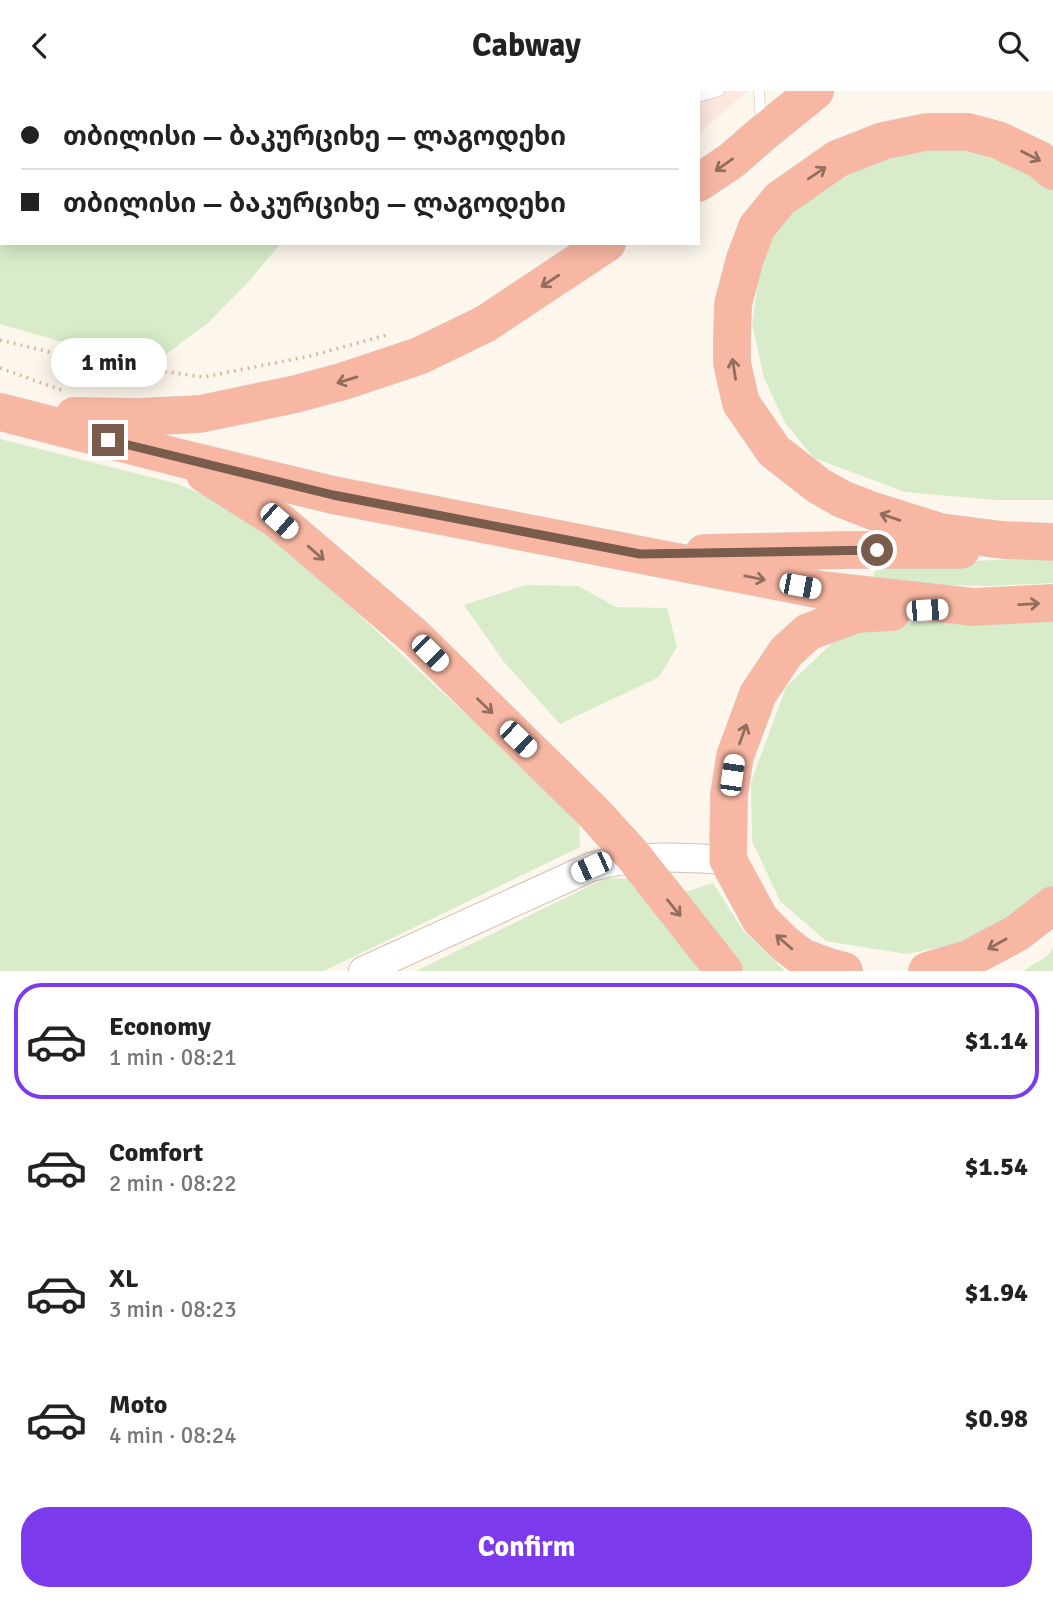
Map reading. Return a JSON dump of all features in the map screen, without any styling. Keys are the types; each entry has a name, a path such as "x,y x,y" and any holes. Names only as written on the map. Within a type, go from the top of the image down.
{"highway":[{"path":"700,182 731,161 815,91"},
{"path":"1053,171 1040,160 998,140 968,132 926,132 883,141 837,159 780,199 757,227 733,304 732,363 741,403 774,451 819,486 842,499 940,532 1003,540 1053,542"},
{"path":"6,413 139,417 200,414 344,381 419,356 485,324 604,245"},
{"path":"6,413 333,495 821,590 973,607"},
{"path":"180,458 279,521 404,628 594,813 635,858 724,971"},
{"path":"640,554 1053,548"},
{"path":"844,971 802,957 784,943 760,919 728,860 729,795 735,756 758,694 786,652 808,632 857,614 1053,603"},
{"path":"927,971 968,959 1017,933 1053,905"}],"street":[{"path":"591,867 600,839 594,813"},
{"path":"363,971 591,867 613,860 678,856 728,860"}],"lane":[{"path":"700,96 719,91"},
{"path":"759,91 762,134"}],"path":[{"path":"0,340 87,361 204,377 310,356 387,335"}],"shaded area":[{"path":"700,91 748,91 700,132"}],"green space":[{"path":"945,143 990,152 1053,183 1053,500 996,500 905,492 814,458 785,423 764,378 752,324 759,276 774,233 811,191 868,159"},
{"path":"0,245 279,245 209,322 149,367 0,324"},
{"path":"0,439 178,484 235,509 314,573 579,816 580,847 324,971 0,971"},
{"path":"1053,557 1053,583 940,585 875,579 873,574 883,566"},
{"path":"526,585 578,586 616,607 667,608 677,647 659,677 560,724 504,662 464,605"},
{"path":"1053,615 1053,894 983,939 907,954 826,941 780,901 752,841 751,782 786,687 832,643 874,625"},
{"path":"606,878 633,879 704,971 416,971"},
{"path":"713,883 743,930 785,971 738,971 682,893"},
{"path":"1053,948 1053,971 1023,971 1047,956"}],"route":[{"path":"108,440 333,495 640,554 877,550"}]}
